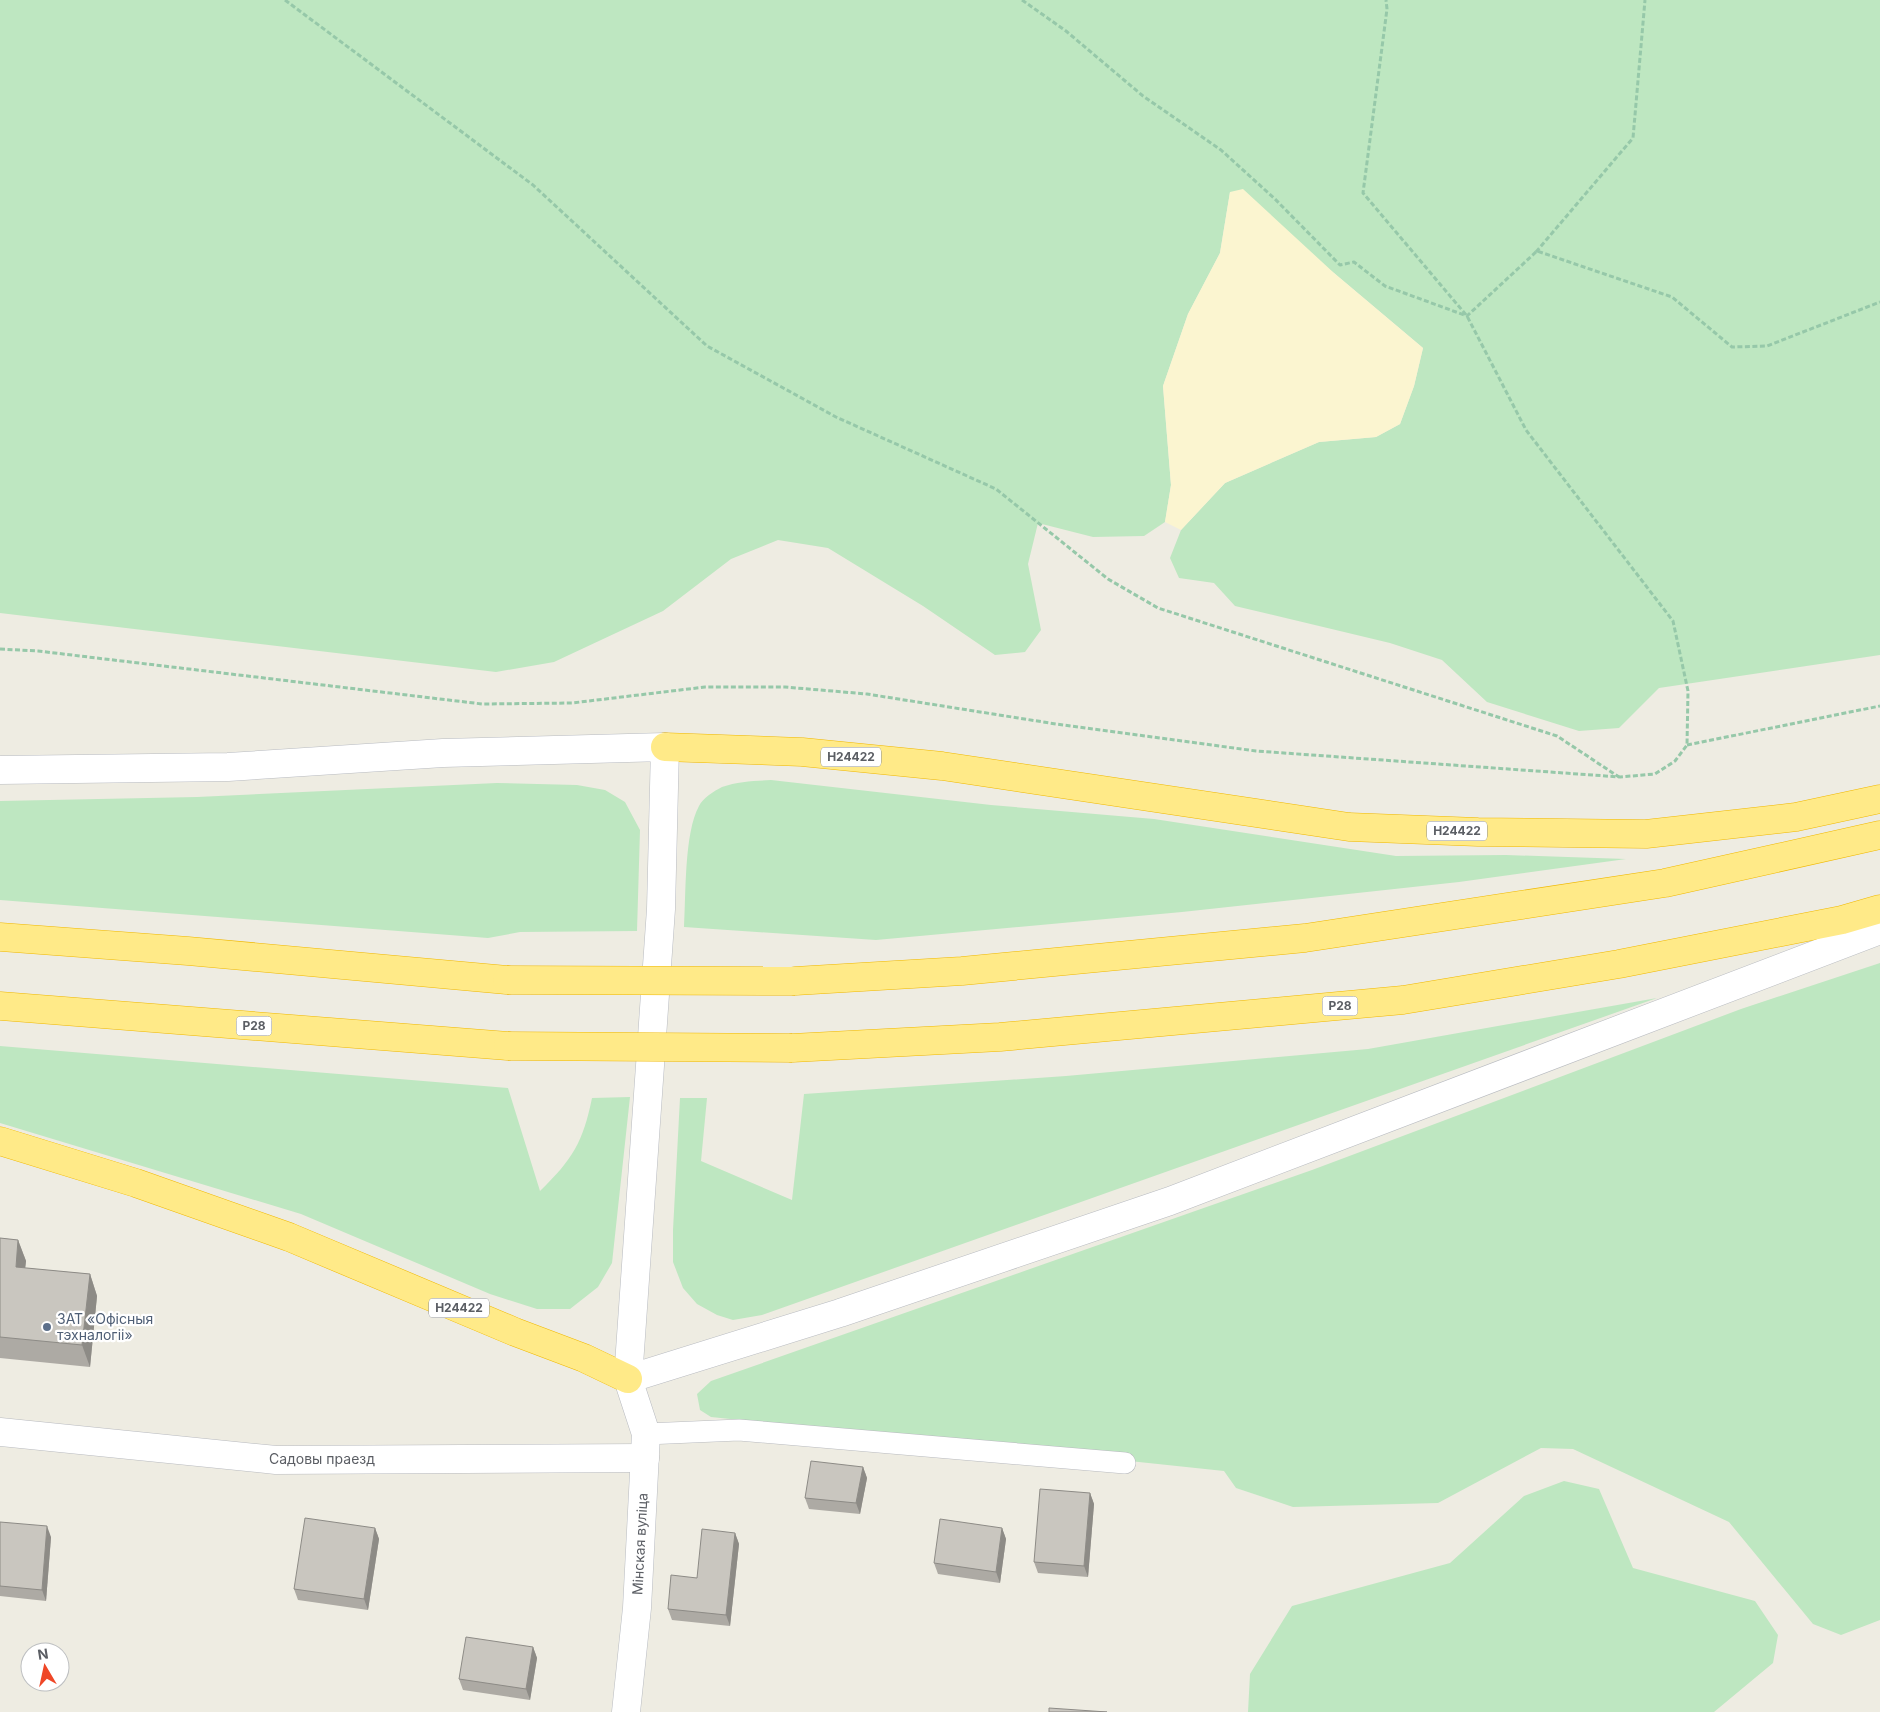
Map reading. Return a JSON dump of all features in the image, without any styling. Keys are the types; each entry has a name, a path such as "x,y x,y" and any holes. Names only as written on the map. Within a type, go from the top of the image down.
{"highway":[{"name":"Н24422","path":"666,747 802,752 942,766 1349,827 1646,834 1796,818 1880,799"},
{"path":"0,937 188,951 507,980 795,981 962,971 1305,938 1665,883 1880,834"},
{"name":"Р28","path":"0,1006 508,1046 792,1048 1000,1037 1404,1000 1618,964 1842,920 1880,909"},
{"name":"Н24422","path":"0,1141 136,1183 289,1237 515,1332 584,1358 628,1379"}],"street":[{"name":"Н24422","path":"0,770 228,767 444,753 666,747"},
{"path":"666,747 661,909 628,1379 840,1313 1170,1201 1880,930"},
{"name":"Мінская вуліца","path":"626,1712 637,1608 646,1446 628,1379"},
{"name":"Садовы праезд","path":"0,1432 276,1460 646,1446"}],"lane":[{"path":"646,1446 740,1430 1124,1463"}],"path":[{"path":"285,0 533,185 707,346 836,417 996,489 1108,579 1158,608 1557,736 1620,777"},
{"path":"1022,0 1066,31 1143,96 1221,150 1275,199 1340,265 1354,262 1384,286 1467,316"},
{"path":"0,649 38,651 482,704 572,703 705,687 785,687 867,694 1056,724 1256,751 1620,777 1655,774 1676,761 1687,745 1688,691 1673,621 1526,430 1467,316 1363,193 1387,9 1386,0"},
{"path":"1532,256 1633,138 1645,0"},
{"path":"1467,316 1537,251 1672,297 1732,347 1767,346 1880,302"},
{"path":"1687,745 1880,706"}],"green space":[{"path":"0,0 1880,0 1880,655 1659,688 1619,728 1579,731 1487,702 1442,660 1390,643 1235,606 1214,583 1179,578 1170,558 1181,530 1225,483 1319,442 1376,437 1400,424 1414,386 1423,348 1334,273 1230,192 1220,253 1188,314 1163,386 1171,485 1165,522 1144,536 1093,537 1038,523 1028,564 1041,630 1025,652 995,655 923,606 828,548 778,540 731,559 663,611 554,662 496,672 0,613"},
{"path":"771,780 991,805 1154,819 1396,856 1506,855 1626,859 1459,882 1182,912 876,940 684,927 688,848 694,818 699,806 712,793 722,787 740,782"},
{"path":"497,783 577,785 605,790 625,802 640,830 637,931 520,932 488,938 0,900 0,801 197,797"},
{"path":"1880,963 1880,1620 1841,1635 1813,1624 1729,1522 1573,1449 1541,1448 1438,1503 1293,1507 1236,1488 1224,1471 711,1417 700,1410 697,1394 711,1381 1312,1170 1741,1009"},
{"path":"1657,998 762,1315 733,1320 717,1315 697,1304 683,1288 673,1262 680,1098 707,1098 701,1161 792,1200 804,1094 1066,1076 1368,1049"},
{"path":"0,1046 508,1088 540,1191 561,1169 575,1149 585,1127 592,1098 630,1097 612,1263 598,1287 570,1309 537,1309 490,1294 301,1214 0,1123"},
{"path":"1564,1481 1599,1489 1633,1568 1755,1601 1778,1635 1773,1663 1714,1712 1248,1712 1250,1674 1292,1606 1450,1563 1524,1496"}],"sand":[{"path":"1243,189 1334,273 1423,348 1414,386 1400,424 1376,437 1319,442 1225,483 1181,530 1165,522 1171,485 1163,386 1188,314 1220,253 1230,192"}],"building":[{"name":"ЗАТ «Офісныя тэхналогіі»","path":"0,1238 18,1240 16,1267 90,1274 82,1345 0,1337"},
{"path":"811,1461 863,1467 856,1503 805,1498"},
{"path":"1040,1489 1090,1493 1084,1566 1034,1562"},
{"path":"305,1518 375,1528 364,1599 294,1589"},
{"path":"940,1519 1002,1528 996,1572 934,1563"},
{"path":"0,1522 47,1526 42,1590 0,1586"},
{"path":"702,1529 735,1533 726,1615 668,1609 671,1575 697,1578"},
{"path":"466,1637 533,1647 526,1689 459,1679"},
{"path":"1049,1708 1107,1712 1049,1712"}],"place":[{"name":"ЗАТ «Офісныя тэхналогіі»","path":"47,1327"}]}
